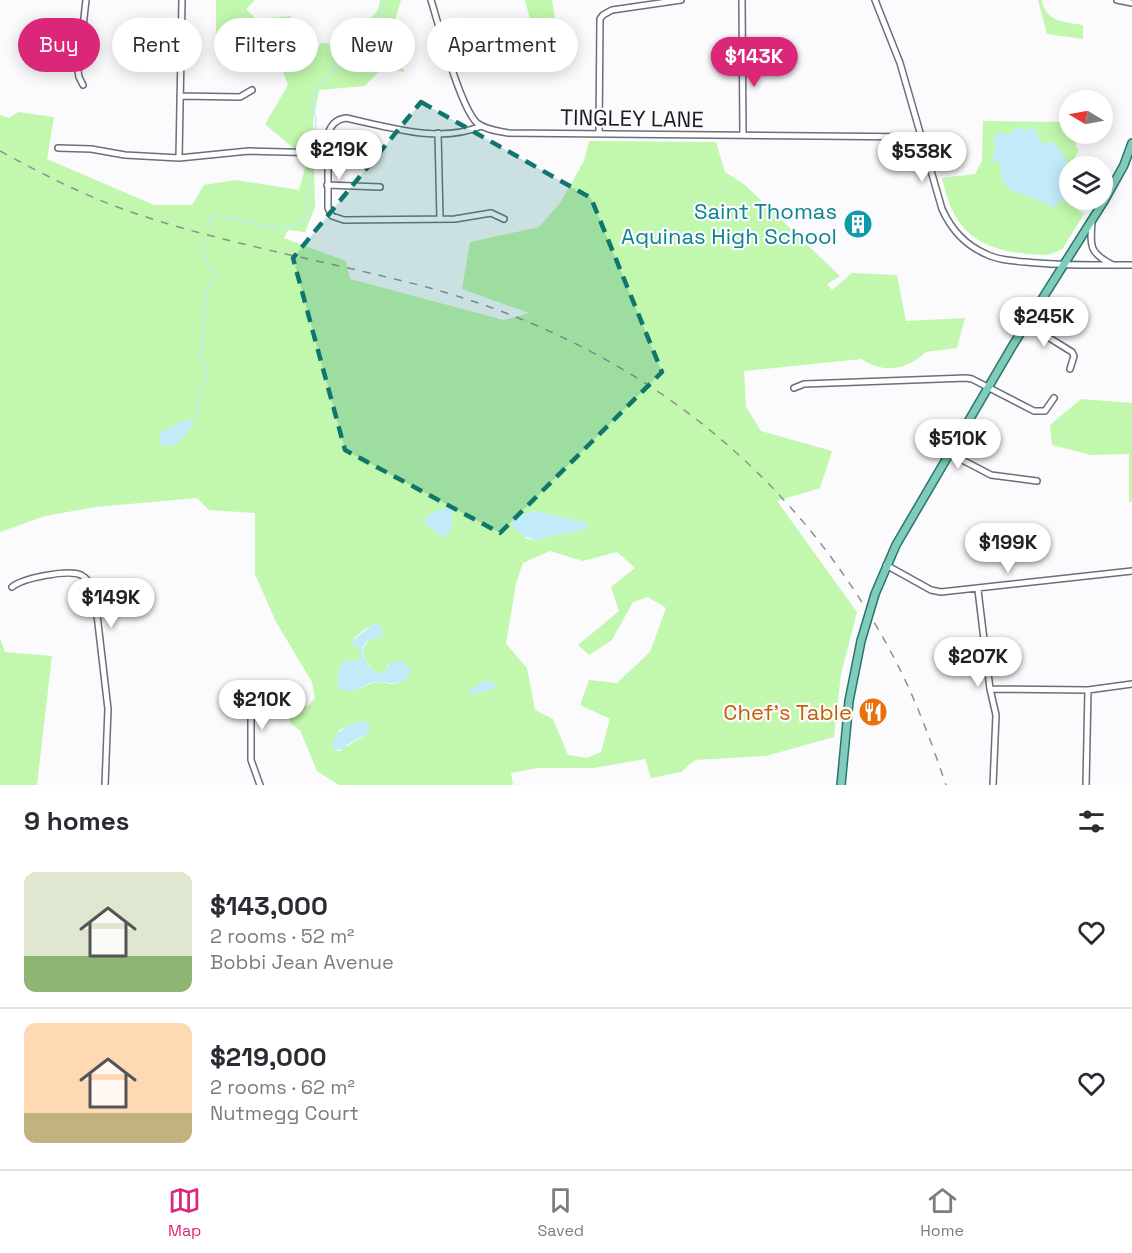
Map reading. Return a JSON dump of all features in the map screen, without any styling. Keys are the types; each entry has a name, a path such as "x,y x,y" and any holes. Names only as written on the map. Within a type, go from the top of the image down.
{"main road":[{"path":"840,785 849,701 861,641 886,565 988,387 1114,184 1132,143"}],"street":[{"path":"83,85 78,71 86,0"},
{"path":"179,158 182,0"},
{"path":"431,0 465,105 481,126 465,133 420,132 342,118 335,122 329,130 328,208 332,216 340,220 455,219 491,213 504,219"},
{"path":"599,134 600,19 612,10 681,0"},
{"path":"742,0 743,135"},
{"path":"876,0 900,63 942,209 953,229 966,242 998,259 1063,266 1132,265"},
{"path":"1117,0 1132,3"},
{"path":"180,96 240,97 252,90"},
{"name":"TINGLEY LANE","path":"481,126 508,133 921,137"},
{"path":"438,133 440,219"},
{"path":"58,148 179,158 249,151 327,153"},
{"path":"327,185 380,187"},
{"path":"1092,220 1092,247 1095,254 1114,265"},
{"path":"1027,324 1072,352 1074,356 1070,369"},
{"path":"794,388 804,384 955,378 972,379 1034,411 1045,411 1054,398"},
{"path":"950,453 991,475 1037,481"},
{"path":"886,565 936,592 946,593 1132,571"},
{"path":"12,587 27,579 74,574 85,578 94,589 108,709 105,785"},
{"path":"978,590 996,720 993,785"},
{"path":"990,689 1088,690 1132,684"},
{"path":"246,690 251,699 251,760 260,785"},
{"path":"1086,785 1088,690"}],"highlighted area":[{"path":"421,102 591,198 662,372 500,533 345,450 293,258"}],"green space":[{"path":"216,0 255,0 246,9 255,18 216,18"},
{"path":"380,0 401,0 396,18 371,18 378,10"},
{"path":"525,0 552,0 555,18 530,18"},
{"path":"1038,0 1042,0 1047,13 1057,20 1083,25 1083,39 1047,34"},
{"path":"291,16 291,18 268,18"},
{"path":"321,43 330,43 330,72 378,72 365,86 319,90 313,122 315,207 305,232 288,230 284,238 346,261 350,279 504,320 529,313 462,289 470,242 539,227 560,203 584,161 589,141 716,142 725,172 745,185 840,276 827,284 832,290 852,273 897,275 906,321 965,318 957,348 925,352 910,363 894,368 878,367 861,359 744,371 746,407 761,431 832,451 820,488 777,501 857,612 841,674 834,737 766,756 695,760 681,772 651,778 645,759 594,768 538,768 511,773 513,785 339,785 317,771 300,730 291,724 289,718 295,708 308,706 315,698 312,682 276,622 255,574 255,513 209,510 197,498 96,507 45,516 0,532 0,115 9,118 18,112 54,117 47,159 154,205 192,205 204,185 236,180 299,190 307,160 265,124 288,85 283,72 318,72 318,48","holes":["533,511 584,522 588,525 576,532 553,535 535,541 525,538","550,551 583,561 617,552 635,568 611,587 619,611 578,645 589,655 612,640 633,602 648,597 666,608 650,652 617,683 589,680 580,705 610,719 601,752 587,758 568,755 553,719 535,710 527,668 506,644 516,583 523,563","368,627 379,628 382,631 364,647 367,663 376,673 385,672 388,665 395,663 408,676 394,684 377,682 355,690 340,689 337,681 349,661 360,660 360,649 353,644 354,638","361,721 368,733 340,751 334,750 339,730"]},
{"path":"983,121 1059,122 1059,144 1076,144 1079,150 1076,156 1059,156 1059,210 1078,210 1084,214 1063,248 1050,254 1037,255 1010,251 981,241 960,224 947,196 942,178 975,174 982,161"},
{"path":"1081,399 1132,403 1132,502 1129,502 1129,454 1091,455 1052,445 1050,425"},
{"path":"0,638 5,652 52,656 37,785 0,785"}],"water":[{"path":"1034,126 1040,142 1055,143 1064,156 1059,156 1059,203 1053,208 1043,201 1006,186 1000,162 991,161 996,146 993,139 1000,131 1004,134 1012,133 1015,128 1021,127 1024,131"},
{"path":"186,419 193,423 185,436 173,446 161,445 159,433"},
{"path":"451,506 454,508 451,516 452,524 447,535 441,536 425,524 425,518 432,513"},
{"path":"533,511 584,522 588,528 535,541 519,533 511,523 513,518"},
{"path":"378,623 383,633 382,636 369,641 364,646 363,654 367,662 376,673 385,672 390,663 402,661 410,669 409,675 398,683 376,682 353,691 340,689 337,684 341,664 344,661 360,660 360,649 352,641"},
{"path":"485,680 497,685 495,688 469,694 468,691"},
{"path":"361,721 368,723 370,727 368,733 347,745 345,749 334,750 332,744 340,731"}],"waterway":[{"path":"314,149 316,117 312,108 314,91 376,22 386,3"},
{"path":"207,228 211,217 216,215 278,228 296,227 305,220 308,212 307,201 313,161"},
{"path":"190,421 198,412 201,389 207,376 208,367 200,360 205,301 210,282 215,281 216,272 206,262 204,243"}],"railway":[{"path":"0,151 67,186 137,214 246,245 430,288 504,312 574,343 640,380 701,423 757,472 808,527 853,589 893,656 922,719 946,785"}],"place":[{"name":"Saint Thomas Aquinas High School","path":"858,224"},
{"name":"Chef's Table","path":"873,712"}]}
